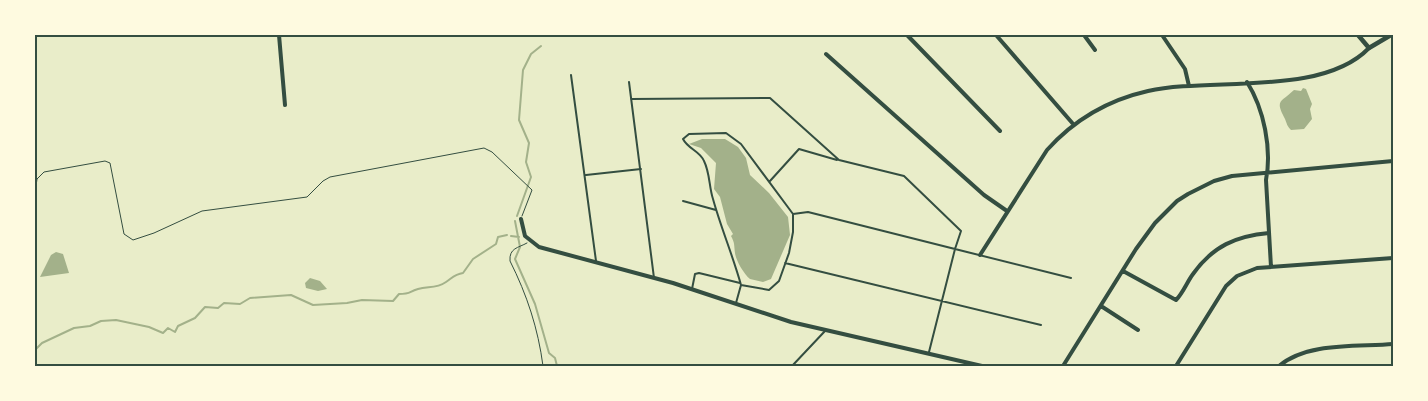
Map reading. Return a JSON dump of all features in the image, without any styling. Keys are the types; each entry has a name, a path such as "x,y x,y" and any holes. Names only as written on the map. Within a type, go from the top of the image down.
{"street":[{"path":"279,35 286,105"},
{"path":"907,35 1000,131"},
{"path":"996,35 1074,125"},
{"path":"1084,35 1095,50"},
{"path":"1162,35 1185,69 1189,86"},
{"path":"1358,35 1369,48"},
{"path":"980,255 1006,211 1047,150 1074,125 1115,101 1150,90 1317,76 1345,66 1369,48 1392,35"},
{"path":"826,54 984,195 1006,211"},
{"path":"1247,82 1255,95 1264,122 1268,171 1266,180 1271,267"},
{"path":"1063,366 1148,232 1177,201 1214,181 1268,171 1393,161"},
{"path":"521,219 525,236 532,244 692,289 736,303 762,314 825,331 982,366"},
{"path":"1123,271 1176,300 1203,261 1221,246 1239,237 1269,233"},
{"path":"1176,366 1226,286 1247,271 1271,267 1393,258"},
{"path":"1102,306 1138,330"},
{"path":"1279,366 1287,359 1307,350 1393,344"}],"lane":[{"path":"571,75 596,261"},
{"path":"629,82 654,278"},
{"path":"631,99 770,98 839,160"},
{"path":"692,289 695,274 699,273 740,284 769,290 779,281 793,232 794,214 770,181 754,164 741,144 726,133 689,134 683,140 687,146 698,153 704,160 716,210 740,284 736,303"},
{"path":"770,181 799,150 904,176 961,231 954,248 928,355"},
{"path":"585,176 641,169"},
{"path":"683,200 716,210"},
{"path":"794,214 808,212 1072,278"},
{"path":"785,263 1042,325"},
{"path":"792,366 825,331"}],"path":[{"path":"35,193 37,179 44,172 105,161 110,163 124,234 133,240 216,208 307,197 322,181 330,177 488,148 532,190 521,219"},
{"path":"523,245 516,247 511,252 510,261 529,303 540,340 543,366"}],"shaded area":[{"path":"1303,88 1306,89 1312,104 1310,109 1312,119 1304,129 1291,130 1280,108 1280,102 1294,90 1301,91"},
{"path":"702,139 725,139 738,147 746,158 750,175 769,193 788,217 790,235 771,279 763,282 750,279 739,263 731,236 733,234 727,224 720,197 714,189 716,163 701,148 689,144"},
{"path":"56,252 63,254 69,273 40,277 51,255"},
{"path":"310,278 320,281 327,289 318,291 306,288 305,283"}],"waterway":[{"path":"517,216 531,177 526,162 529,143 519,120 523,70 531,54 541,46"},
{"path":"515,221 520,247 515,259 535,304 549,353 555,358 557,366"},
{"path":"35,350 42,343 74,328 90,326 101,321 116,320 149,327 163,333 168,328 175,332 178,326 195,318 205,307 218,308 224,303 240,304 250,298 291,295 313,305 362,300 393,301 399,294 439,286 456,275 463,273 473,259 496,244 498,237 507,235"},
{"path":"511,236 519,237"}]}
